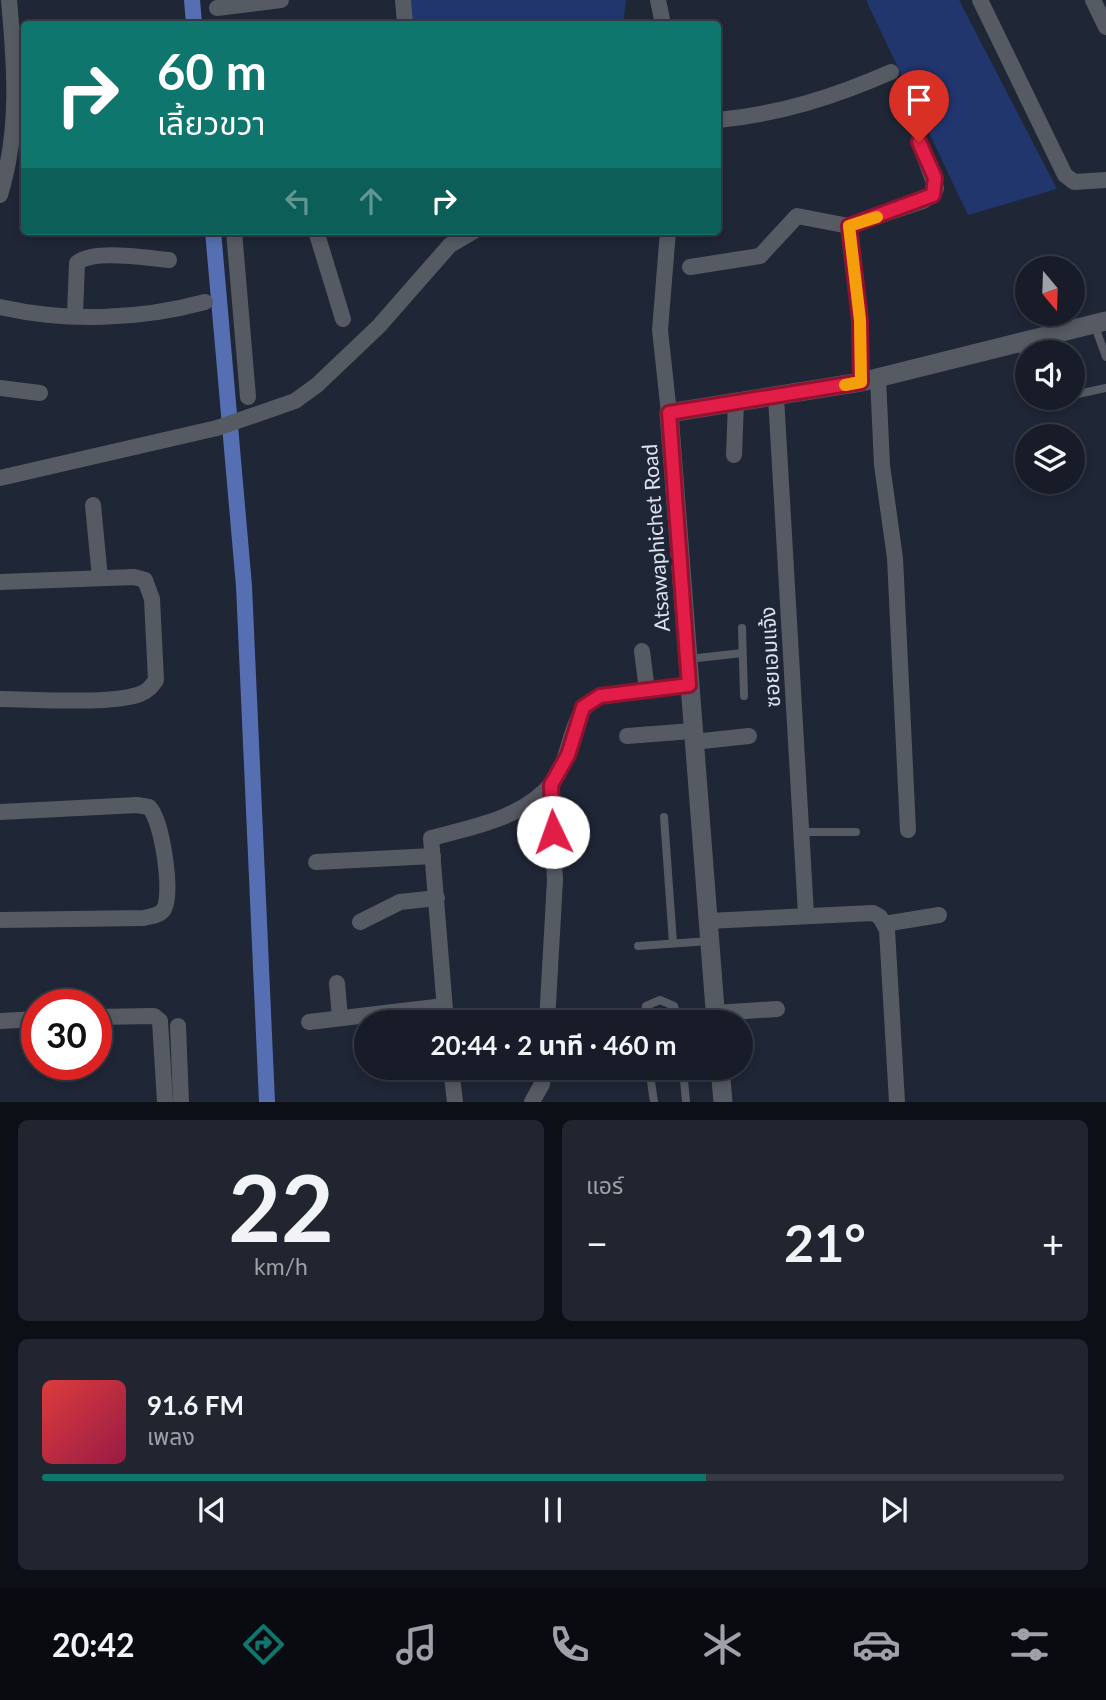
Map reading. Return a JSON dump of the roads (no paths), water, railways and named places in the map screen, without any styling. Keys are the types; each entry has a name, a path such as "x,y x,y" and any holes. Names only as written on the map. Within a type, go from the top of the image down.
{"street":[{"path":"0,195 4,168 19,135 9,0"},
{"path":"217,4 281,0"},
{"path":"403,0 405,21"},
{"path":"659,0 662,21"},
{"path":"980,0 1065,175 1074,182 1106,180"},
{"path":"1093,0 1106,27"},
{"path":"721,120 762,116 806,105 891,72"},
{"path":"690,267 761,256 797,216 849,226 933,195 935,178 919,142"},
{"path":"849,226 860,320 894,542 908,830"},
{"path":"234,235 248,397"},
{"path":"317,235 343,319"},
{"path":"668,235 662,294 662,355 669,413"},
{"path":"0,478 217,428 264,414 295,401 317,385 379,326 448,238"},
{"path":"75,315 76,263 82,258 95,256 169,260"},
{"path":"0,307 124,317 167,313 205,302"},
{"name":"Atsawaphichet Road","path":"1029,340 1100,323"},
{"name":"Atsawaphichet Road","path":"715,1010 669,413 869,380 1015,344"},
{"path":"0,387 40,393"},
{"name":"ซอยเอมแจ้ง","path":"776,397 806,914"},
{"path":"734,455 736,403"},
{"path":"93,505 100,578"},
{"path":"0,582 134,577 145,580 149,586 156,680 149,690 137,695 114,698 0,699"},
{"path":"642,651 647,690"},
{"path":"445,1010 431,838 517,812 551,785 564,764 579,718 589,700 600,696 689,685"},
{"path":"627,736 749,736"},
{"path":"548,1010 555,880 551,785"},
{"path":"0,812 137,804 149,807 161,829 166,893 164,909 144,918 0,920"},
{"path":"316,862 433,856"},
{"path":"360,922 400,902 437,898"},
{"path":"708,921 806,914 873,913 887,930 897,1101"},
{"path":"884,924 939,915"},
{"path":"337,983 340,1018"},
{"path":"753,1012 777,1009"},
{"path":"112,1016 144,1014 154,1016 160,1021 165,1101"},
{"path":"309,1022 354,1017"},
{"path":"0,1021 21,1020"},
{"path":"177,1026 181,1101"},
{"path":"452,1080 455,1101"},
{"path":"533,1101 537,1097 541,1080"},
{"path":"721,1080 723,1101"}],"lane":[{"path":"1100,323 1106,357"},
{"path":"1085,392 1106,388"},
{"path":"743,628 744,696"},
{"path":"687,659 742,653"},
{"path":"664,817 673,943"},
{"path":"800,832 856,832"},
{"path":"638,946 710,941"},
{"path":"645,1010 646,1006 660,1000 674,1006 675,1010"},
{"path":"651,1080 654,1101"},
{"path":"684,1080 686,1101"}],"waterway":[{"path":"192,0 194,21"},
{"path":"213,235 244,586 267,1102"}]}
